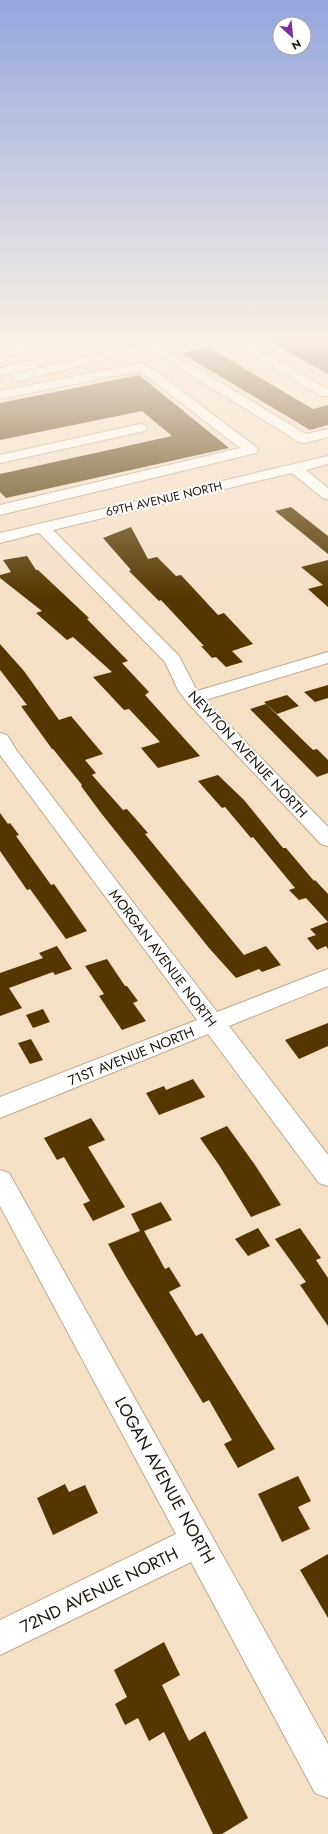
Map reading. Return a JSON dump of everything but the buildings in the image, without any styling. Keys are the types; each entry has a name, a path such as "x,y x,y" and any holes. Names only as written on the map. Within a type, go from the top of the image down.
{"street":[{"path":"0,510 251,450 220,427"},
{"path":"284,427 304,439 328,433"},
{"path":"0,459 140,428"},
{"name":"69TH AVENUE NORTH","path":"0,538 328,460"},
{"path":"295,468 328,495"},
{"name":"NEWTON AVENUE NORTH","path":"42,528 173,660 187,690 193,698 328,839"},
{"path":"193,698 328,657"},
{"name":"MORGAN AVENUE NORTH","path":"0,739 8,753 328,1175"},
{"name":"71ST AVENUE NORTH","path":"0,1108 328,977"},
{"name":"LOGAN AVENUE NORTH","path":"0,1181 328,1780"},
{"name":"72ND AVENUE NORTH","path":"0,1638 198,1541"}]}
